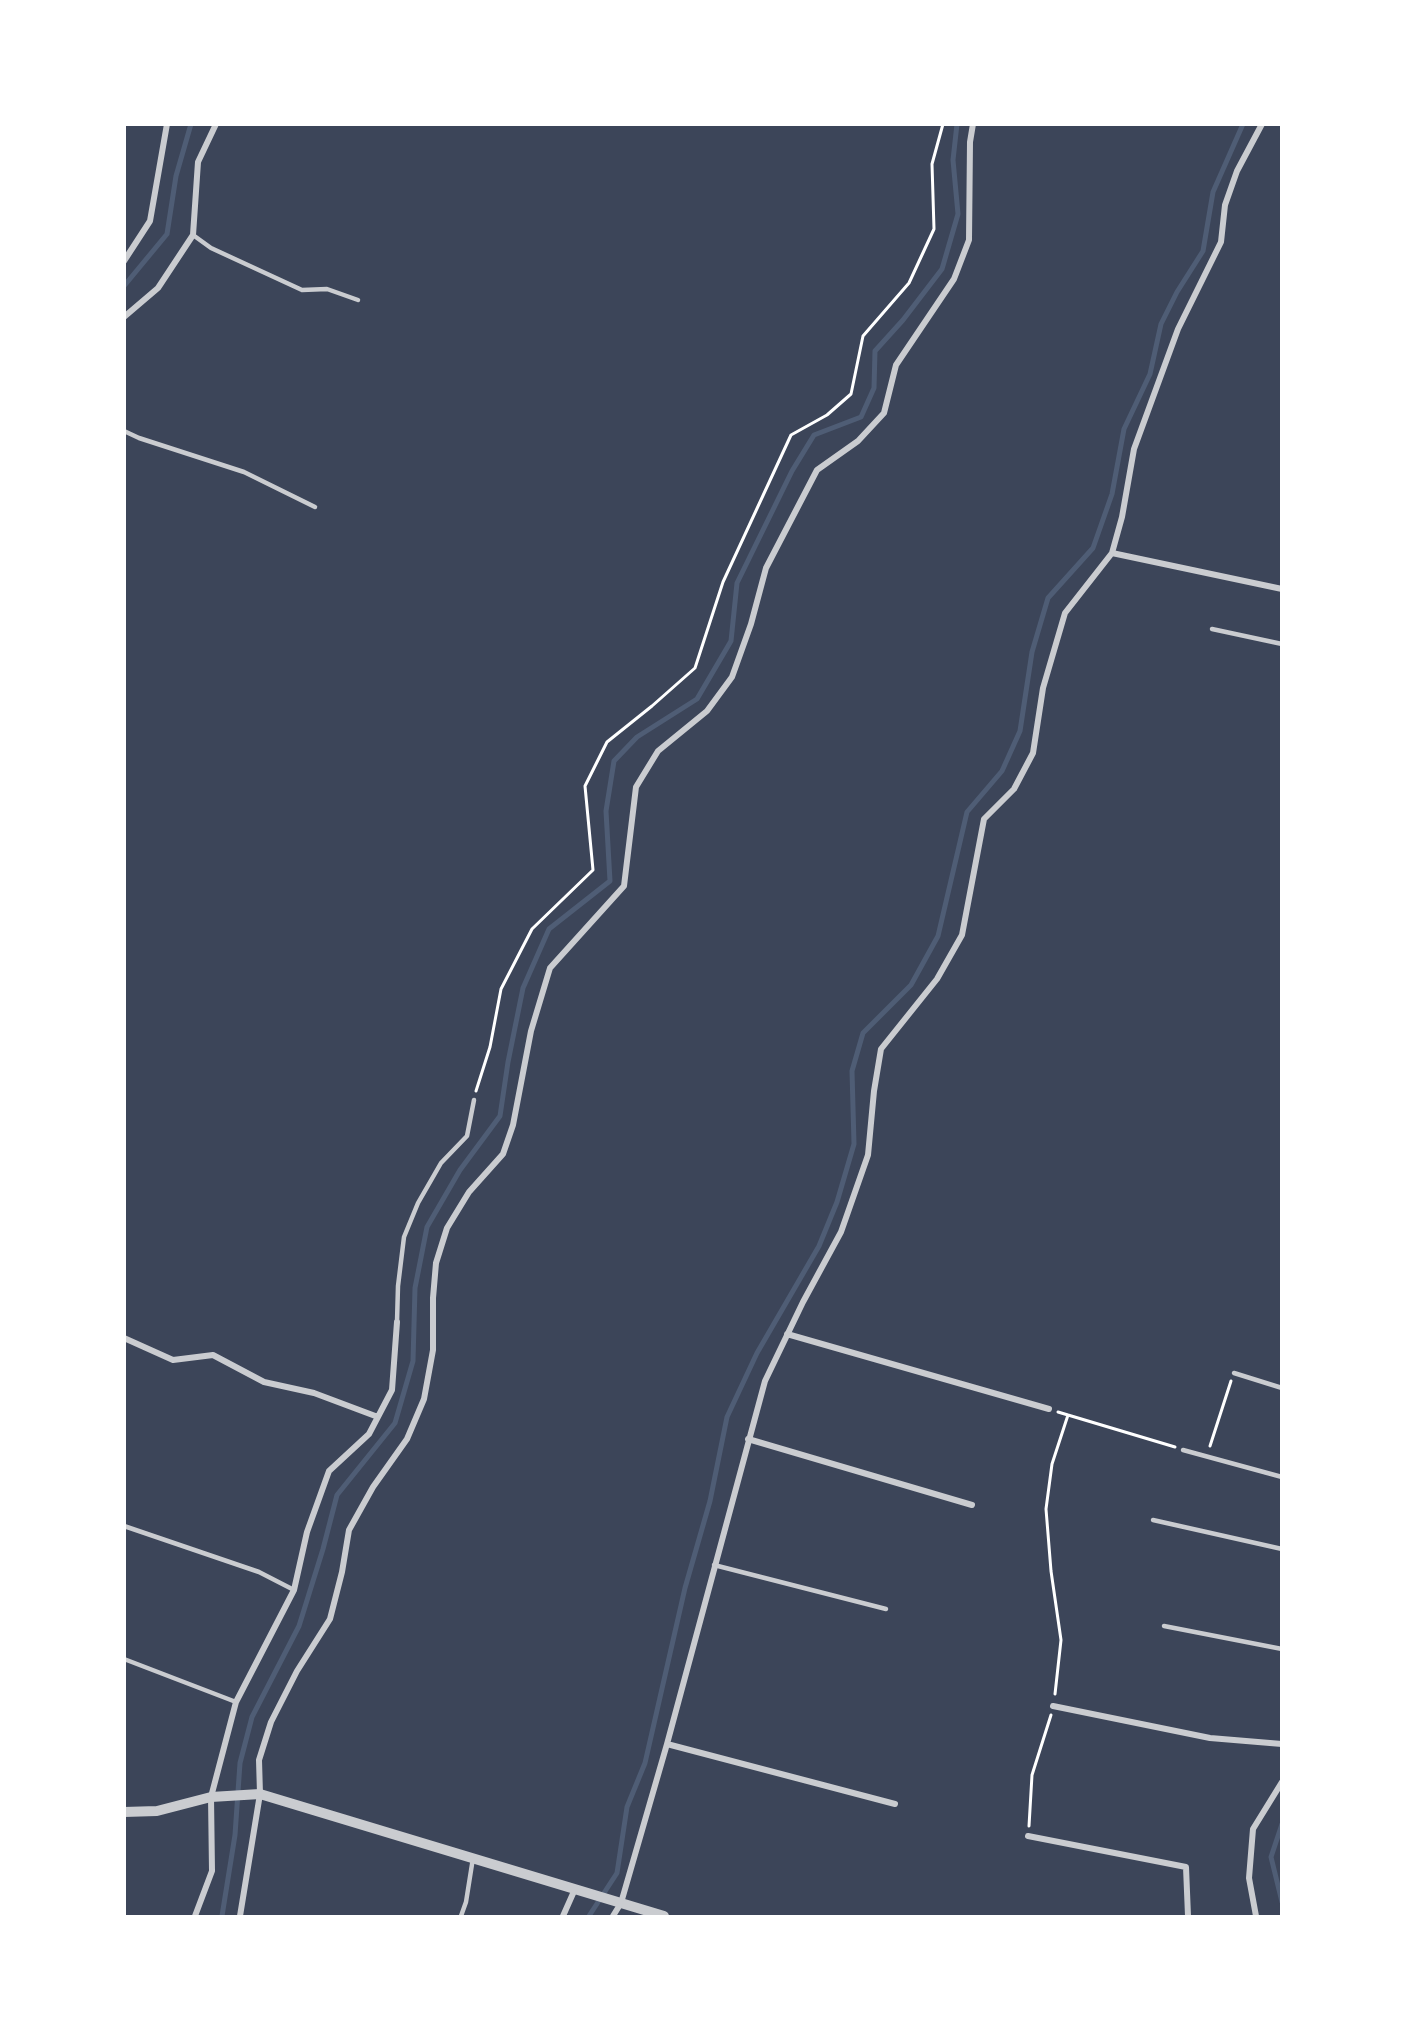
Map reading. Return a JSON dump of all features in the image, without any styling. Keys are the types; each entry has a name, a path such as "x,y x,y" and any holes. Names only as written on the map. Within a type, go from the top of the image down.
{"street":[{"path":"124,261 150,221 167,124"},
{"path":"124,317 158,288 193,235 198,162 216,124"},
{"path":"240,1917 254,1794 260,1760 271,1722 297,1671 330,1619 342,1572 349,1530 373,1487 408,1439 424,1399 433,1350 436,1263 447,1228 469,1192 503,1154 513,1125 531,1032 550,968 624,886 636,787 658,752 707,711 732,677 751,624 766,568 817,470 858,441 884,412 896,365 954,279 969,240 970,142 973,124"},
{"path":"613,1917 667,1744 765,1381 841,1232 868,1155 874,1091 882,1049 937,980 962,935 984,819 1014,789 1033,753 1043,688 1065,613 1112,553 1122,517 1134,449 1178,329 1221,242 1225,205 1237,171 1262,124"},
{"path":"1112,553 1281,589"},
{"path":"195,1917 212,1871 211,1797 236,1702 294,1590 308,1532 329,1471 369,1434 392,1390 397,1322"},
{"path":"787,1334 1049,1409"},
{"path":"124,1338 173,1360 213,1355 264,1382 314,1393 378,1418"},
{"path":"748,1439 972,1505"},
{"path":"1053,1706 1210,1738 1281,1744"},
{"path":"667,1744 895,1804"},
{"path":"1256,1917 1249,1878 1253,1829 1281,1782"},
{"path":"124,1812 157,1811 211,1797 254,1794 664,1917"},
{"path":"1028,1836 1186,1867 1188,1917"},
{"path":"563,1917 575,1889"}],"lane":[{"path":"193,235 211,248 302,290 327,289 358,300"},
{"path":"124,431 244,472 315,507"},
{"path":"1212,629 1281,644"},
{"path":"397,1322 398,1286 404,1237 418,1203 441,1163 466,1136 474,1100"},
{"path":"1234,1373 1281,1388"},
{"path":"1183,1450 1281,1477"},
{"path":"1153,1520 1281,1550"},
{"path":"124,1526 259,1572 294,1590"},
{"path":"714,1565 886,1609"},
{"path":"1164,1626 1281,1649"},
{"path":"124,1659 236,1702"},
{"path":"461,1917 466,1902 473,1858"}],"path":[{"path":"474,1100 490,1047 501,989 532,928 593,870 585,786 608,742 695,668 723,582 791,435 826,415 851,394 863,336 909,283 934,229 932,164 943,124"},
{"path":"1207,1457 1234,1373"},
{"path":"1049,1409 1183,1450"},
{"path":"1028,1836 1032,1775 1053,1706 1061,1640 1051,1571 1046,1509 1052,1464 1068,1415"}],"shaded area":[{"path":"125,125 1281,125 1281,1916 125,1916"}],"waterway":[{"path":"124,286 167,234 176,176 191,124"},
{"path":"222,1916 235,1835 240,1763 252,1717 299,1626 337,1495 395,1423 413,1361 415,1288 427,1227 460,1170 500,1116 523,988 549,929 610,881 606,811 614,761 637,737 697,699 731,641 737,583 792,471 814,435 861,417 874,388 875,351 903,320 942,269 958,214 953,160 957,124"},
{"path":"589,1916 617,1873 627,1807 645,1763 685,1588 710,1501 727,1417 757,1353 819,1246 837,1202 854,1144 852,1071 863,1033 911,985 938,936 967,812 1002,771 1020,731 1032,652 1048,598 1093,548 1112,494 1124,429 1150,374 1161,324 1177,292 1203,251 1213,192 1243,124"},
{"path":"1282,1824 1271,1857 1282,1902"}]}
